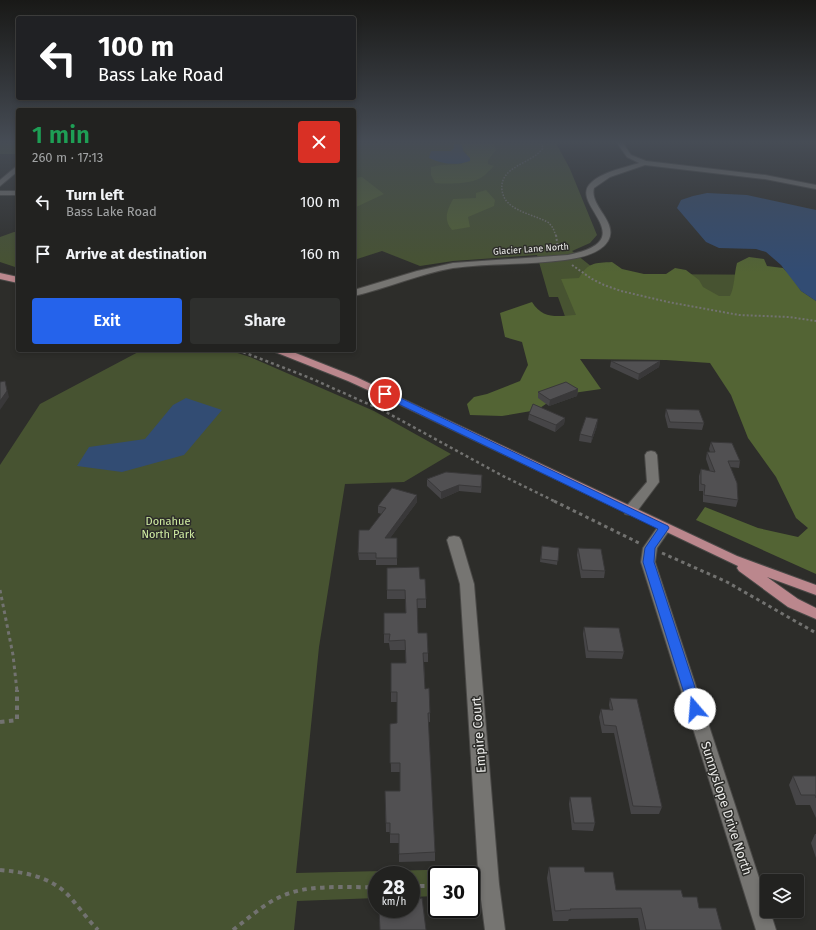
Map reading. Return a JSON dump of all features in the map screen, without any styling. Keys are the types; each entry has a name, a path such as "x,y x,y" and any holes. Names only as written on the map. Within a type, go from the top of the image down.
{"main road":[{"path":"0,276 16,280"},
{"path":"284,352 352,379 396,399 664,528 732,559 816,590"},
{"path":"732,559 793,604 816,614"}],"street":[{"name":"Glacier Lane North","path":"356,292 421,272 441,268 482,263 563,258 590,251 605,241 608,236 607,230 590,196 589,191 592,186"},
{"path":"0,193 16,193"},
{"path":"630,511 653,482 652,455"},
{"path":"650,548 664,528"},
{"name":"Empire Court","path":"454,540 467,584 489,884 495,930"},
{"name":"Sunnyslope Drive North","path":"650,548 648,562 766,930"}],"path":[{"path":"503,186 505,199 514,207 542,220 552,227 559,252"},
{"path":"570,264 592,279 604,285 621,291 668,302 739,315 789,317 816,320"},
{"path":"242,352 310,378 384,411 501,475 650,548 702,569 816,633"},
{"path":"0,590 18,702 17,720 0,722"},
{"path":"0,870 35,875 51,882 65,892 98,930"},
{"path":"233,930 270,902 289,894 326,888 368,887"}],"green space":[{"path":"356,186 577,186 597,235 590,243 572,251 597,271 625,274 790,275 801,291 816,301 716,356 579,355 558,297 549,297 537,255 453,261 420,266 382,251 356,259"},
{"path":"356,186 374,186 384,194 356,207"},
{"path":"486,190 495,200 494,206 468,217 470,227 452,230 449,226 447,215 453,199 476,198 476,193"},
{"path":"16,232 16,267 0,262 0,237"},
{"path":"749,257 764,259 767,266 783,268 801,291 816,301 816,574 696,520 705,507 758,528 798,537 808,528 796,518 776,477 748,438 731,395 710,363 666,360 580,359 601,389 559,395 537,410 502,416 470,415 467,404 474,397 487,394 520,381 528,365 522,342 505,337 500,313 532,302 541,312 551,316 576,315 561,279 579,278 589,266 592,264 601,263 612,262 622,269 644,274 666,274 675,268 686,270 699,280 703,287 719,296 730,296 733,288 737,263"},
{"name":"Donahue North Park","path":"138,352 234,352 250,357 374,411 451,454 404,482 345,484 319,647 296,873 368,871 368,898 297,901 294,930 0,930 0,465 40,404"},
{"name":"Donahue North Park","path":"420,870 428,870 428,896 420,897"}],"water":[{"path":"707,193 747,195 816,210 816,301 801,291 781,265 766,252 756,249 719,248 706,242 677,208 681,200"},
{"path":"186,398 222,410 184,455 122,472 77,466 89,447 145,439 173,405"}],"building":[{"path":"611,361 660,361 639,374"},
{"path":"5,381 7,391 0,401 0,382"},
{"path":"566,382 578,389 550,400 538,392"},
{"path":"533,404 565,418 556,425 529,414"},
{"path":"666,409 699,410 704,423 670,422"},
{"path":"586,417 598,419 592,437 580,434"},
{"path":"711,442 732,443 740,461 728,461 737,483 738,500 704,495 705,485 701,484 701,469 715,472 707,452 715,452"},
{"path":"446,472 482,475 481,487 459,485 441,492 427,479"},
{"path":"392,488 417,495 385,538 397,538 397,558 376,558 376,553 358,553 359,530 369,530 386,508 378,506"},
{"path":"542,546 559,548 558,561 541,559"},
{"path":"578,548 601,549 605,571 582,570"},
{"path":"419,567 420,579 425,579 426,599 417,599 418,633 427,633 428,653 423,653 425,689 429,688 430,713 428,713 435,852 399,854 399,834 390,834 390,823 386,823 385,791 400,791 400,763 390,763 390,724 397,723 397,692 391,692 391,663 406,663 405,640 389,641 390,634 384,634 384,613 406,613 405,590 387,590 387,568"},
{"path":"584,627 619,628 624,652 588,651"},
{"path":"610,698 637,699 662,807 633,806 616,726 604,725 601,709 613,710"},
{"path":"793,776 816,776 816,798 815,795 801,795"},
{"path":"570,797 591,797 595,823 574,823"},
{"path":"549,867 584,867 585,872 613,872 616,890 681,890 683,897 697,897 699,908 716,908 722,930 646,930 641,908 570,909 571,910 555,911"},
{"path":"420,898 422,898 426,930 380,930 379,918 420,918"}],"route":[{"path":"385,394 664,528 650,548 648,562 695,709"}]}
